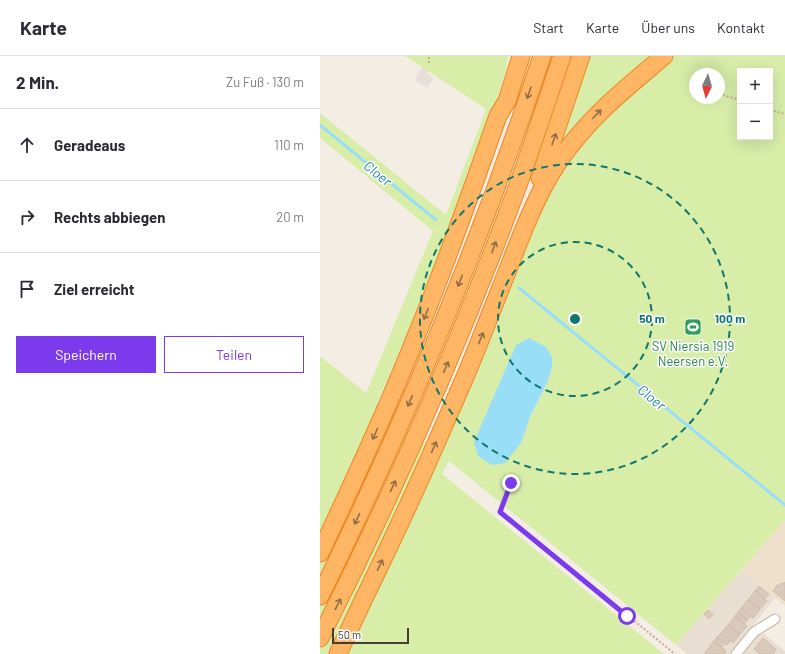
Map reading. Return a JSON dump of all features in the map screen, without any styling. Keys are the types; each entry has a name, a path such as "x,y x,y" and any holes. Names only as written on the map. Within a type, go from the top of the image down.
{"highway":[{"path":"320,553 366,455 417,336 450,251 498,116 501,100 514,56"},
{"path":"498,116 507,101 520,56"},
{"path":"320,596 382,466 446,316 497,184 542,56"},
{"path":"320,638 345,589 399,473 447,364 517,188 562,56"},
{"path":"524,229 581,56"},
{"path":"338,654 401,521 455,400 524,229 547,180 571,143 584,127 664,56"},
{"path":"332,654 357,613"}],"street":[{"path":"736,654 754,632 775,619"}],"path":[{"path":"429,56 429,64"},
{"path":"725,96 737,99"},
{"path":"773,111 785,114"},
{"path":"511,483 500,512 675,654"}],"shaded area":[{"path":"422,67 434,78 427,88 415,80"},
{"path":"785,520 785,606 741,571"},
{"path":"741,571 775,598 730,654 687,654 676,645"},
{"path":"757,634 764,634 785,651 785,654 741,654"}],"green space":[{"path":"405,56 508,56 506,71 493,115 464,195 393,369 377,403 438,452 545,192 571,155 618,103 674,56 785,56 785,520 676,645 449,461 442,474 664,654 320,654 320,356 366,393 433,231 320,138 320,113 446,215 486,109","holes":["516,345 552,367 547,383 530,417 520,443"]},
{"path":"590,56 655,56 559,150"}],"water":[{"path":"529,338 546,347 552,357 552,367 547,383 530,417 521,443 505,463 492,465 478,456 474,442 516,345"}],"building":[{"path":"785,582 785,601 773,591 777,585 779,586 781,583 783,584"},
{"path":"759,586 769,594 765,599 755,591"},
{"path":"755,591 767,601 760,609 748,600"},
{"path":"748,600 760,609 753,618 741,608"},
{"path":"741,608 751,616 747,620 738,612"},
{"path":"708,610 713,614 709,619 704,614"},
{"path":"738,612 747,620 744,624 735,616"},
{"path":"735,616 747,626 740,634 728,625"},
{"path":"728,625 740,634 733,643 721,633"},
{"path":"721,633 730,641 727,645 717,637"},
{"path":"717,637 725,643 722,647 714,641"},
{"path":"763,638 776,649 773,654 760,654 754,649"},
{"path":"714,641 726,651 724,654 704,654"}],"waterway":[{"name":"Cloer","path":"320,125 436,220"},
{"name":"Cloer","path":"519,288 785,505"}],"place":[{"name":"SV Niersia 1919 Neersen e.V.","path":"693,327"}],"route":[{"path":"511,483 500,512 627,616"}]}
